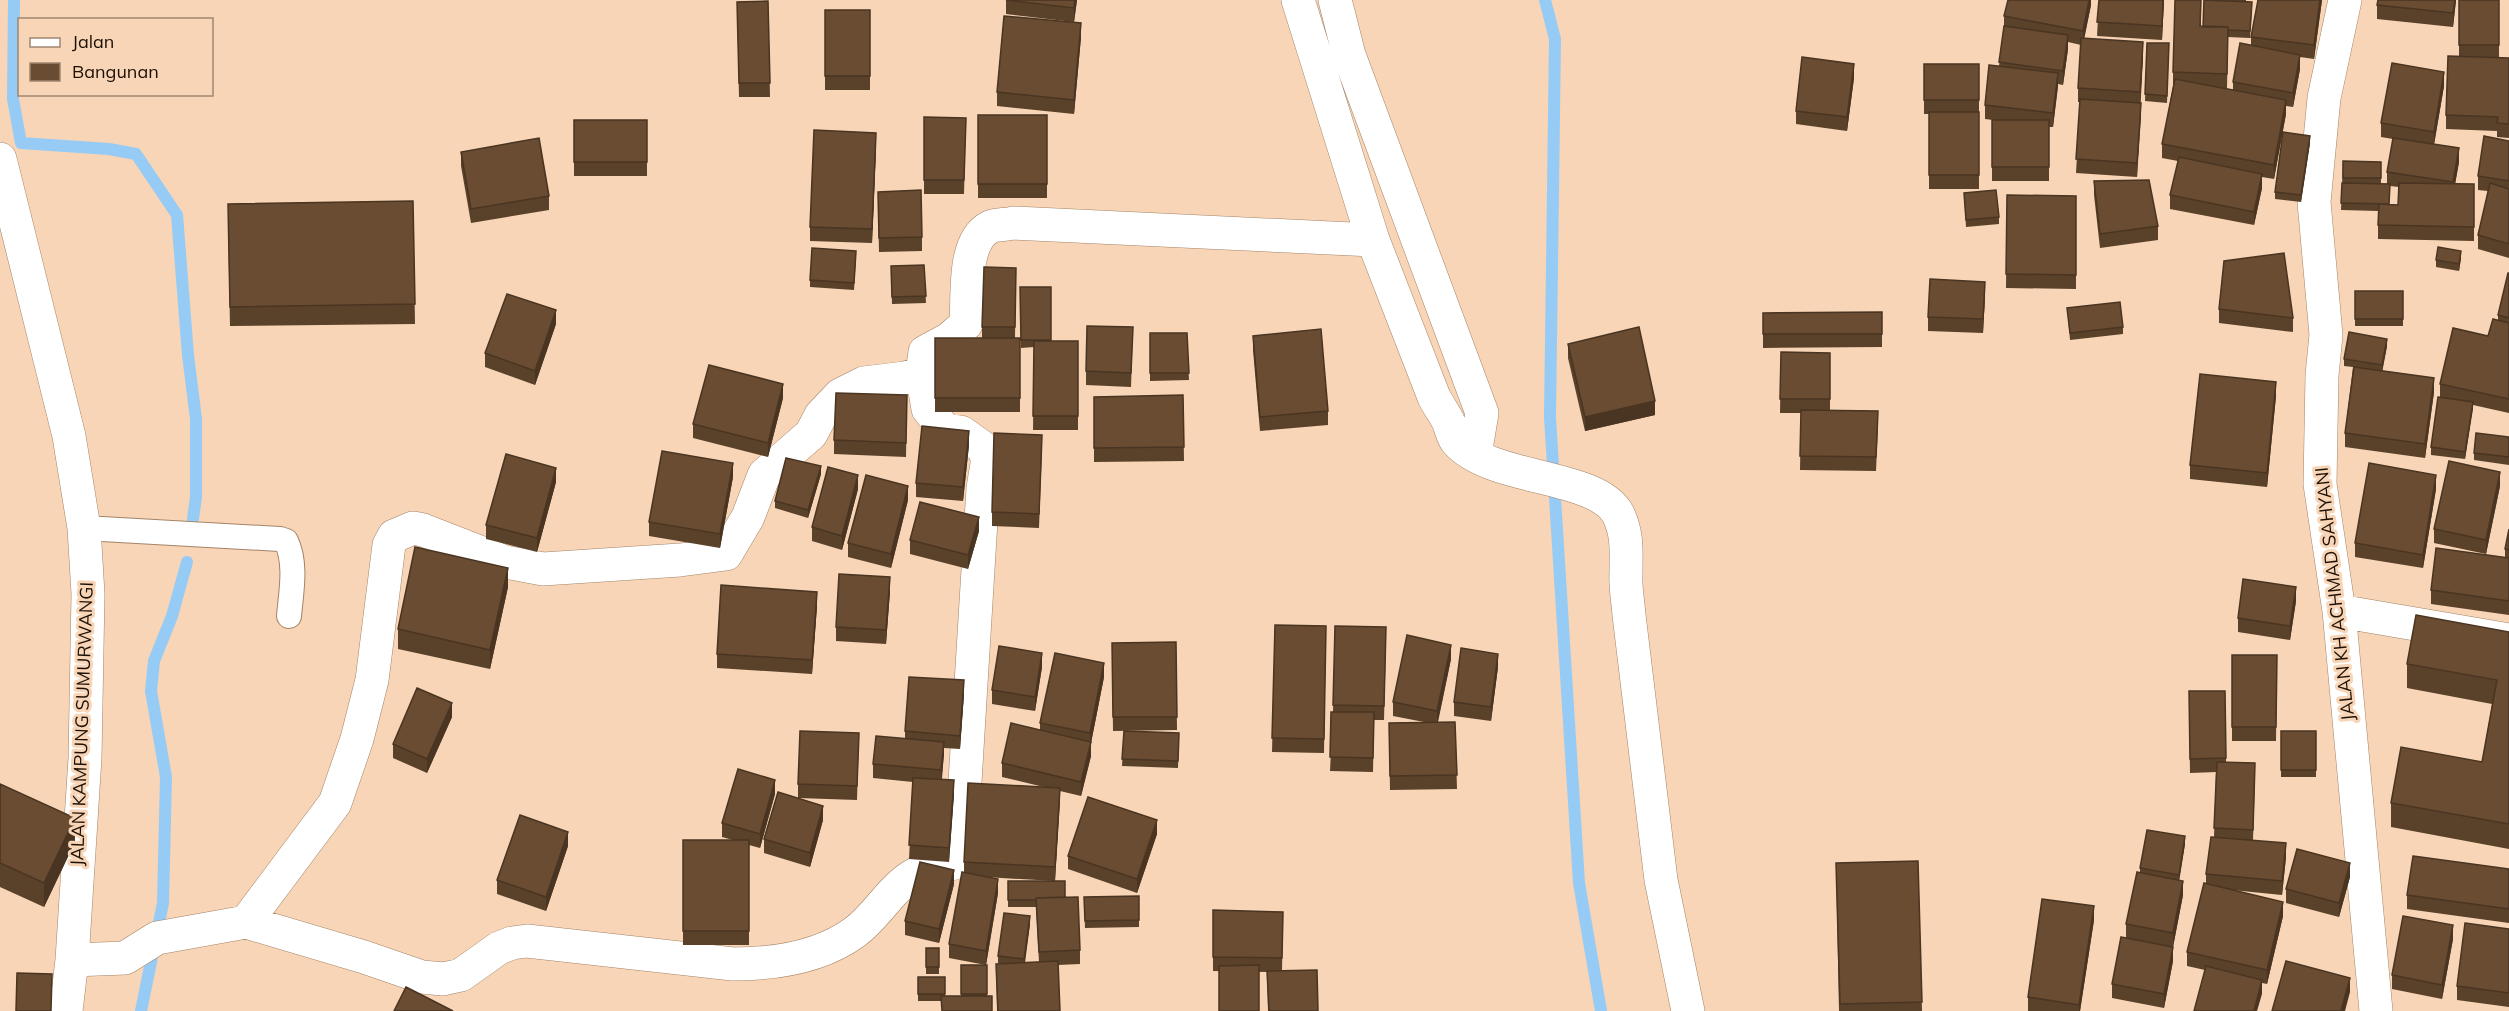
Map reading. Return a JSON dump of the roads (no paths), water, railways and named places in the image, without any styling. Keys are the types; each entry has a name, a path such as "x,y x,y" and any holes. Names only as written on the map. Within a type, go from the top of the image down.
{"street":[{"path":"1298,0 1372,240 1434,397 1456,441 1499,468 1537,476 1589,492 1605,500 1617,513 1626,539 1625,575 1629,615 1661,880 1688,1011"},
{"path":"1335,0 1349,55 1482,413 1475,455"},
{"name":"JALAN KH ACHMAD SAHYANI","path":"2345,0 2324,98 2314,202 2326,335 2322,375 2320,484 2339,611 2376,1011"},
{"name":"JALAN KAMPUNG SUMURWANGI","path":"0,159 69,436 84,528 88,594 85,758 72,960 66,1011"},
{"path":"72,960 125,958 157,938 246,922 422,977 443,979 461,975 499,948 527,941 733,964 764,964 827,947 855,933 903,883 916,874 954,863 961,847 983,488 988,458 982,447 961,432 945,430 928,409 922,373 925,352 949,339 966,324 970,253 977,238 991,227 1013,224 1372,240"},
{"path":"246,922 335,803 357,739 372,680 389,545 394,536 412,528 423,530 505,562 543,569 680,560 726,554 748,517 764,475 810,434 821,415 840,395 864,383 905,378 922,373"},
{"path":"2339,611 2509,640"}],"lane":[{"path":"84,528 286,541 291,554 292,575 289,616"}],"waterway":[{"path":"14,0 13,99 21,143 109,149 136,154 177,215 188,355 196,419 196,497 193,519"},
{"path":"1545,0 1555,39 1550,417 1579,883 1601,1011"},
{"path":"141,1011 163,903 166,777 151,691 154,661 172,616 187,562"}]}
